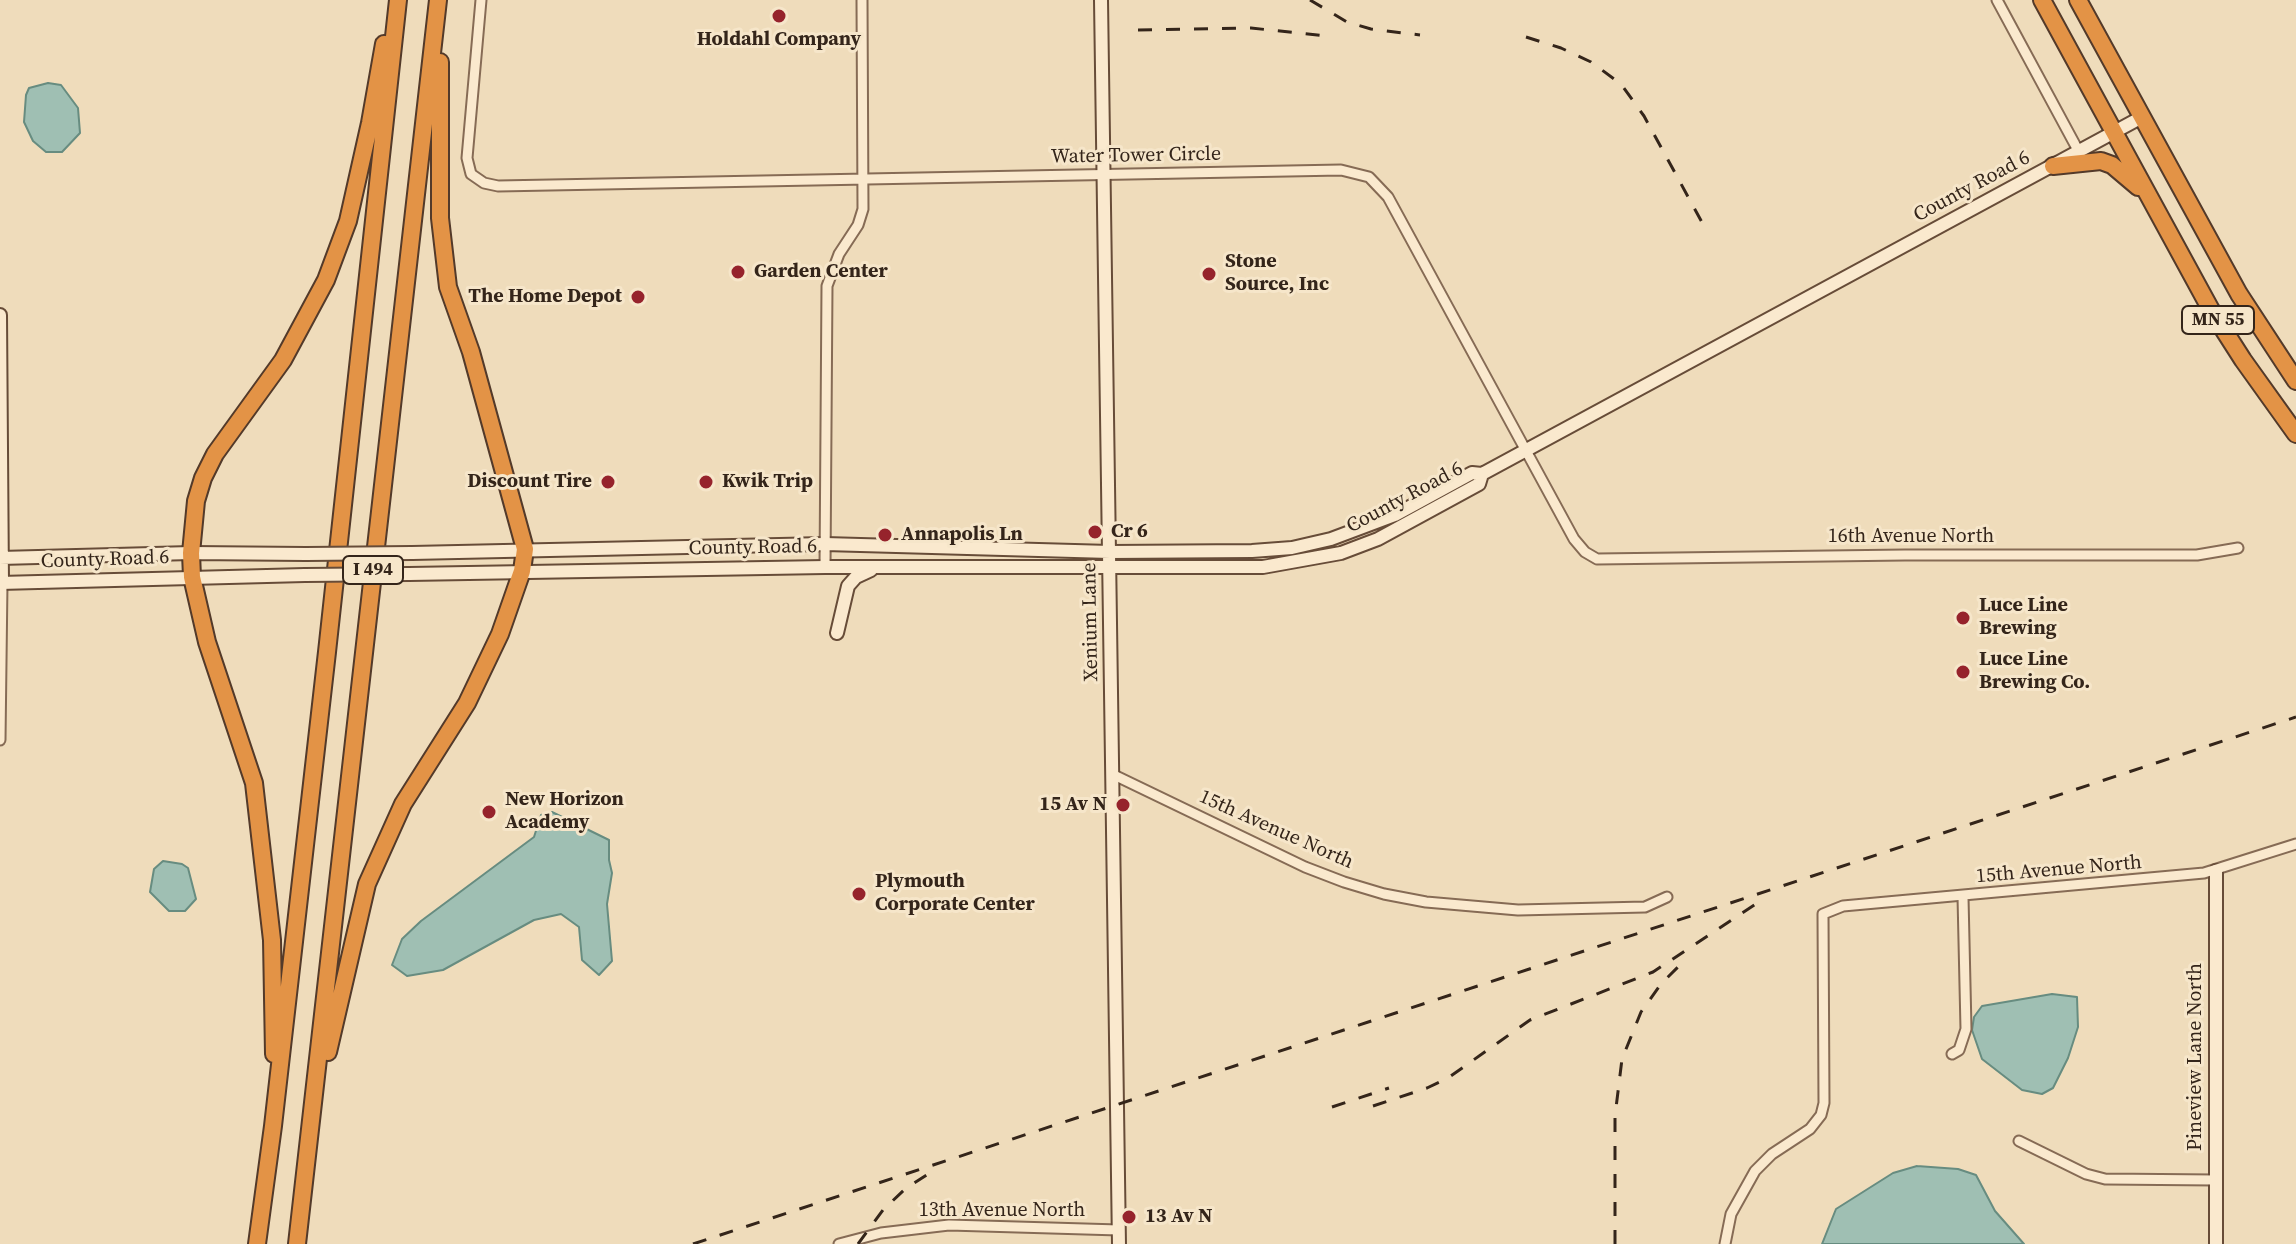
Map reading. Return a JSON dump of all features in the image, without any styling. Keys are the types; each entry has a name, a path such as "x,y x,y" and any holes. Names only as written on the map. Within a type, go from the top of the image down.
{"highway":[{"path":"277,1088 272,1027 272,940 254,783 207,642 192,577 196,501 215,454 283,360 332,265 348,221 370,123 388,15 397,0"},
{"name":"I 494","path":"257,1244 277,1088 397,0"},
{"path":"309,1140 348,957 367,884 403,804 467,703 500,634 522,571 525,549 471,352 448,287 440,218 440,0"},
{"name":"I 494","path":"297,1244 440,0"},
{"name":"MN 55","path":"2042,0 2211,310 2296,434"},
{"name":"MN 55","path":"2078,0 2239,294 2296,381"},
{"path":"2053,166 2101,161 2120,172 2151,200"}],"main road":[{"name":"Xenium Lane","path":"1101,0 1119,1237"},
{"name":"County Road 6","path":"2,558 825,544 1110,552 1292,548 1365,528 1472,473 1482,474 2142,117"},
{"path":"0,315 1,583"},
{"name":"County Road 6","path":"1,583 825,567 1263,567 1341,553 1378,539 1479,484 1482,474"},
{"path":"837,633 848,586 856,577 876,568"},
{"name":"Pineview Lane North","path":"2216,871 2216,1244"}],"street":[{"name":"Water Tower Circle","path":"481,0 467,158 471,174 484,183 498,186 1341,170 1369,177 1388,197 1574,539 1585,552"},
{"path":"825,567 827,286 839,254 858,225 863,209 862,0"},
{"path":"1997,0 2079,152"},
{"name":"16th Avenue North","path":"1585,552 1597,559 2197,555 2238,548"},
{"path":"0,740 1,583"},
{"name":"15th Avenue North","path":"1114,775 1305,867 1384,894 1472,907 1549,911 1645,907 1667,897"},
{"name":"15th Avenue North","path":"1725,1244 1731,1214 1755,1171 1772,1154 1810,1129 1821,1115 1824,1103 1823,914 1843,906 2216,871 2296,844"},
{"path":"1952,1054 1959,1050 1966,1029 1963,897"},
{"path":"2019,1141 2086,1174 2105,1179 2215,1180"},
{"name":"13th Avenue North","path":"839,1244 893,1231 949,1225 1119,1237"}],"shaded area":[{"path":"48,83 61,85 78,108 80,133 62,152 46,152 33,141 24,122 29,88"},
{"path":"552,812 609,840 612,873 607,904 612,961 599,975 582,960 579,927 561,914 534,920 443,970 407,976 392,965 402,939 421,921 534,837 541,815"},
{"path":"163,861 188,868 196,899 185,911 169,911 150,892 154,869"},
{"path":"2052,994 2077,997 2078,1027 2068,1058 2053,1088 2042,1094 2022,1090 1982,1059 1972,1030 1974,1017 1982,1006"},
{"path":"1917,1166 1958,1169 1976,1175 1995,1211 2024,1244 1822,1244 1836,1209 1893,1173"}],"railway":[{"path":"1310,0 1347,22 1371,29 1420,35"},
{"path":"1138,30 1251,28 1326,36"},
{"path":"1526,37 1591,62 1621,84 1644,116 1704,226"},
{"path":"693,1244 2296,717"},
{"path":"1373,1106 1448,1078 1530,1020 1653,972 1762,900"},
{"path":"1615,1244 1615,1116 1622,1059 1641,1012 1661,984 1682,963"},
{"path":"1332,1107 1389,1088"},
{"path":"858,1244 883,1210 905,1189 928,1174"}],"place":[{"name":"Holdahl Company","path":"779,16"},
{"name":"Garden Center","path":"738,272"},
{"name":"Stone Source, Inc","path":"1209,274"},
{"name":"The Home Depot","path":"638,297"},
{"name":"Discount Tire","path":"608,482"},
{"name":"Kwik Trip","path":"706,482"},
{"name":"Cr 6","path":"1095,532"},
{"name":"Annapolis Ln","path":"885,535"},
{"name":"Luce Line Brewing","path":"1963,618"},
{"name":"Luce Line Brewing Co.","path":"1963,672"},
{"name":"15 Av N","path":"1123,805"},
{"name":"New Horizon Academy","path":"489,812"},
{"name":"Plymouth Corporate Center","path":"859,894"},
{"name":"13 Av N","path":"1129,1217"}]}
